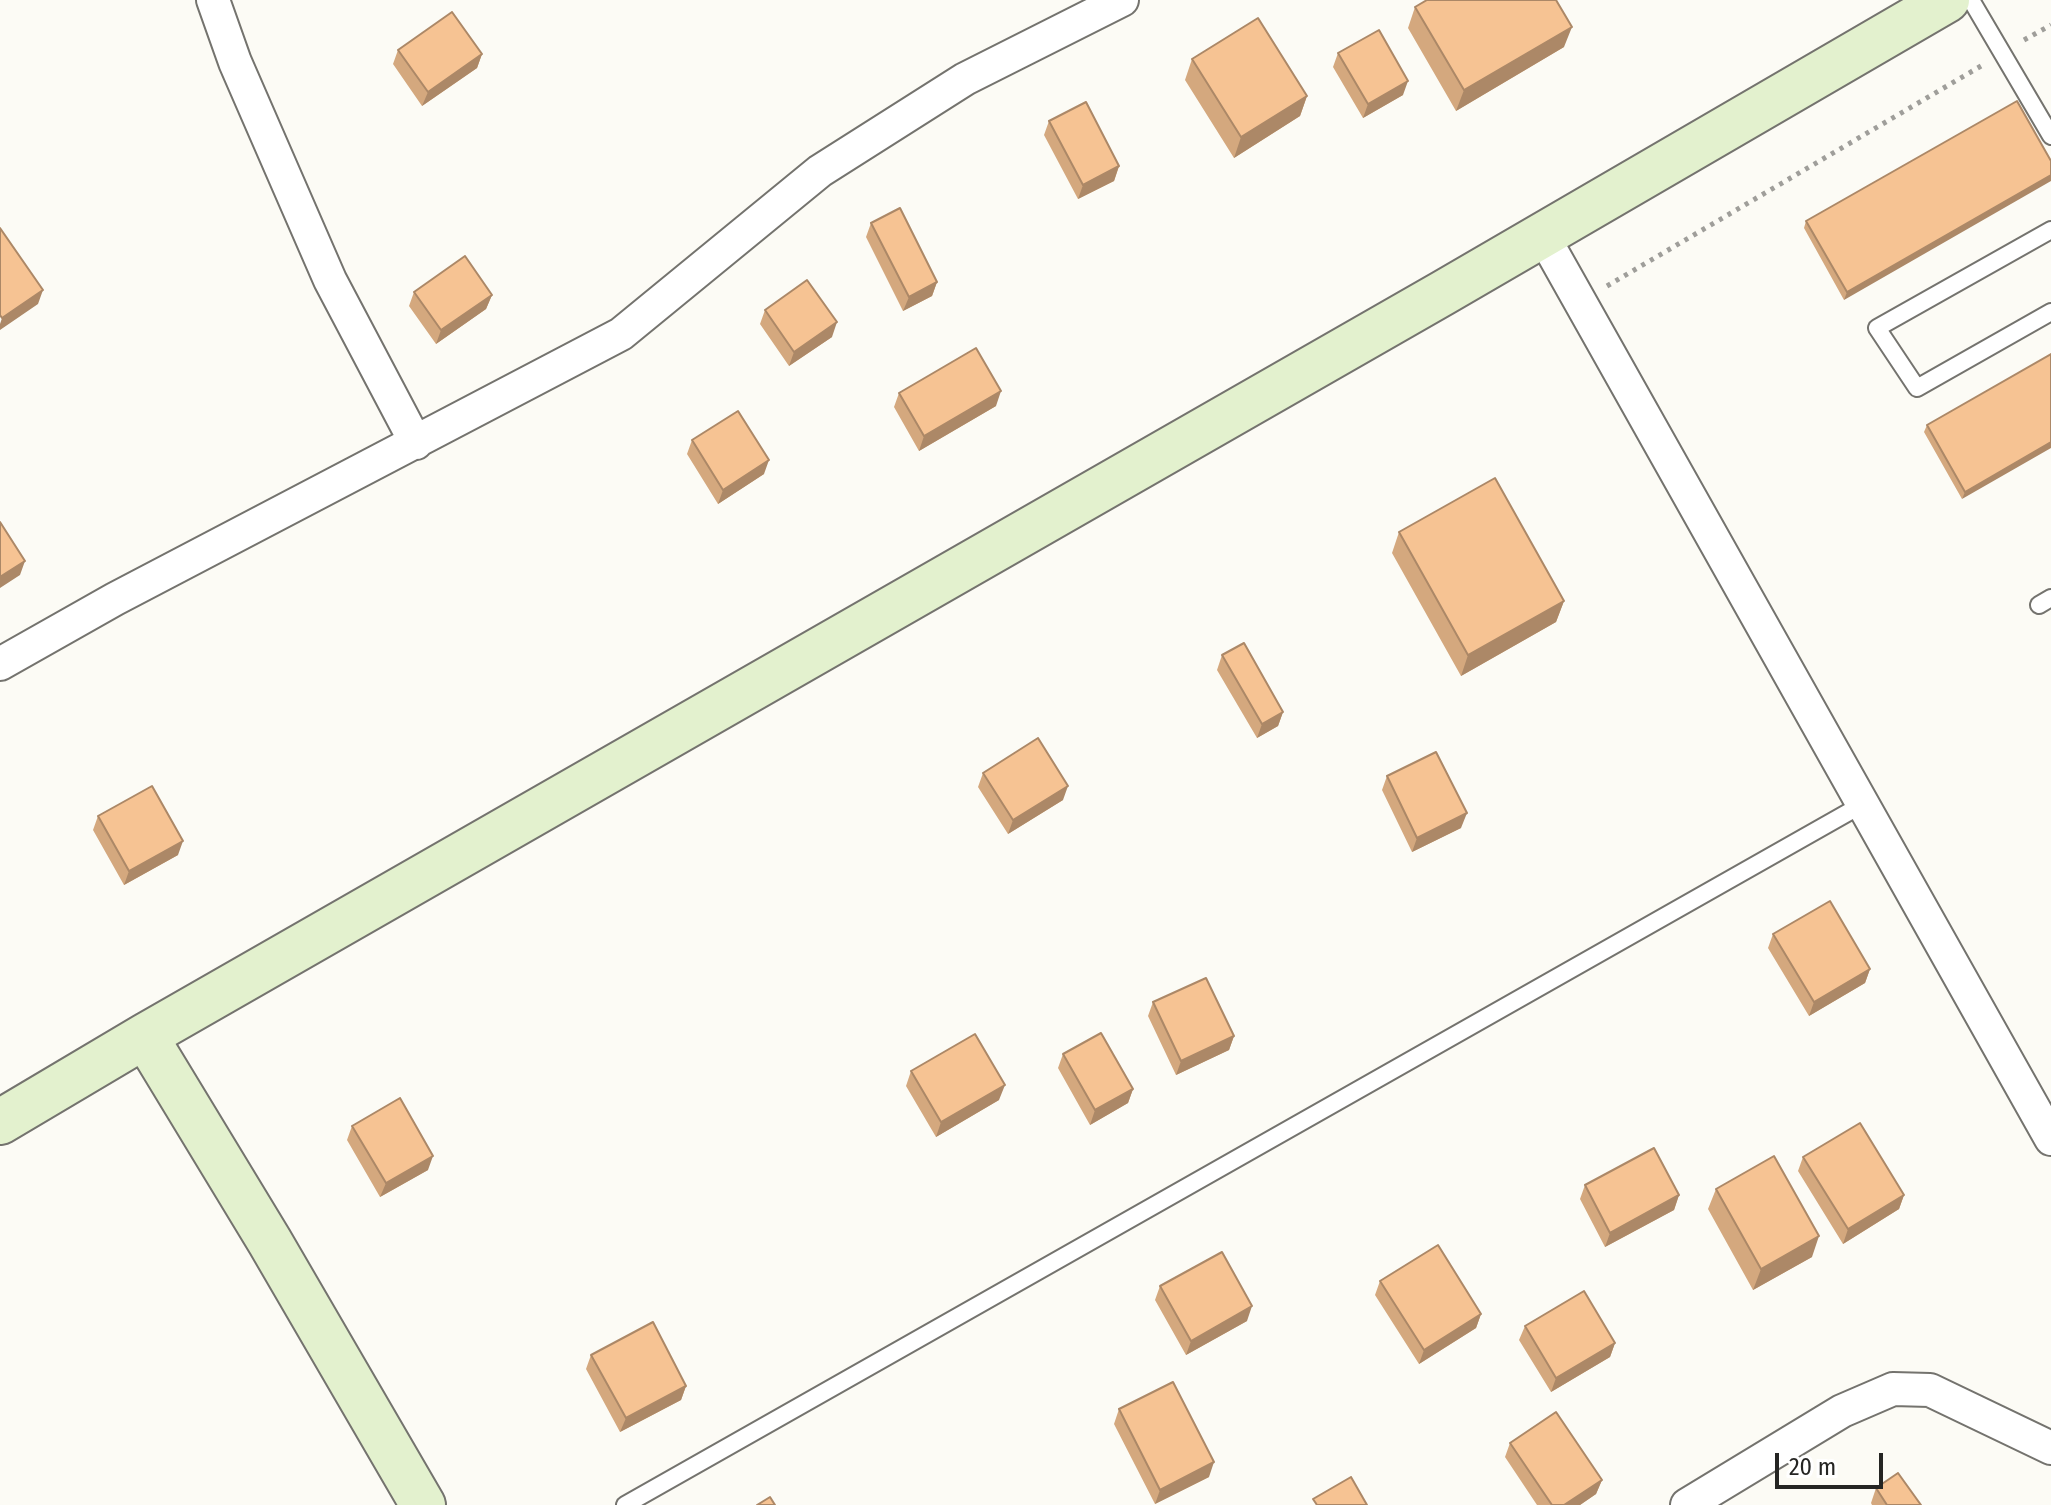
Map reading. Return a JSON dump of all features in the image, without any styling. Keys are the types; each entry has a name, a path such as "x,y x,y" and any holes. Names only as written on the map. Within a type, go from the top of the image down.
{"street":[{"path":"213,0 235,62 330,280 416,443"},
{"path":"0,664 115,599 621,334 820,171 965,79 1122,0"},
{"path":"0,1122 1947,0"},
{"path":"1542,234 2051,1139"},
{"path":"145,1036 270,1242 423,1505"},
{"path":"1687,1505 1842,1411 1893,1389 1930,1390 2051,1448"}],"lane":[{"path":"1971,0 2051,136"},
{"path":"2051,230 1877,328 1917,388 2051,312"},
{"path":"625,1505 1863,804"}],"path":[{"path":"1581,302 2051,25"}],"building":[{"path":"1427,0 1556,0 1572,27 1464,90 1415,7"},
{"path":"452,12 482,54 428,92 398,50"},
{"path":"1258,18 1307,96 1241,137 1192,59"},
{"path":"1379,30 1408,81 1368,104 1338,53"},
{"path":"2017,101 2051,161 2051,175 1847,292 1806,221"},
{"path":"1086,102 1119,166 1083,185 1049,121"},
{"path":"900,208 937,282 909,297 871,223"},
{"path":"0,228 43,290 2,318 0,315"},
{"path":"465,256 492,295 441,330 414,292"},
{"path":"807,280 837,322 794,352 765,310"},
{"path":"976,348 1001,391 924,436 899,393"},
{"path":"2051,354 2051,442 1965,492 1927,425"},
{"path":"738,411 769,460 723,490 692,440"},
{"path":"1495,478 1564,601 1468,655 1399,532"},
{"path":"0,522 25,561 0,577"},
{"path":"1244,643 1283,712 1262,724 1222,655"},
{"path":"1038,738 1068,786 1013,820 983,773"},
{"path":"1436,752 1467,813 1417,838 1387,776"},
{"path":"152,786 183,841 129,871 98,816"},
{"path":"1830,901 1870,969 1814,1002 1773,934"},
{"path":"1206,978 1234,1036 1181,1061 1153,1002"},
{"path":"1101,1033 1133,1089 1095,1110 1063,1054"},
{"path":"975,1034 1005,1085 941,1122 911,1071"},
{"path":"400,1098 433,1156 386,1183 352,1126"},
{"path":"1860,1123 1904,1195 1848,1229 1803,1157"},
{"path":"1654,1148 1679,1195 1610,1233 1585,1185"},
{"path":"1774,1156 1819,1236 1761,1269 1716,1189"},
{"path":"1438,1245 1481,1314 1424,1350 1380,1281"},
{"path":"1222,1252 1252,1306 1191,1341 1160,1286"},
{"path":"1584,1291 1615,1343 1556,1378 1525,1326"},
{"path":"653,1322 686,1386 626,1418 591,1355"},
{"path":"1173,1382 1214,1462 1160,1490 1119,1409"},
{"path":"1556,1412 1602,1480 1564,1505 1552,1505 1510,1443"},
{"path":"1898,1473 1921,1505 1887,1505 1876,1488"},
{"path":"1351,1477 1367,1505 1317,1505 1313,1499"},
{"path":"770,1497 775,1505 757,1505"}]}
